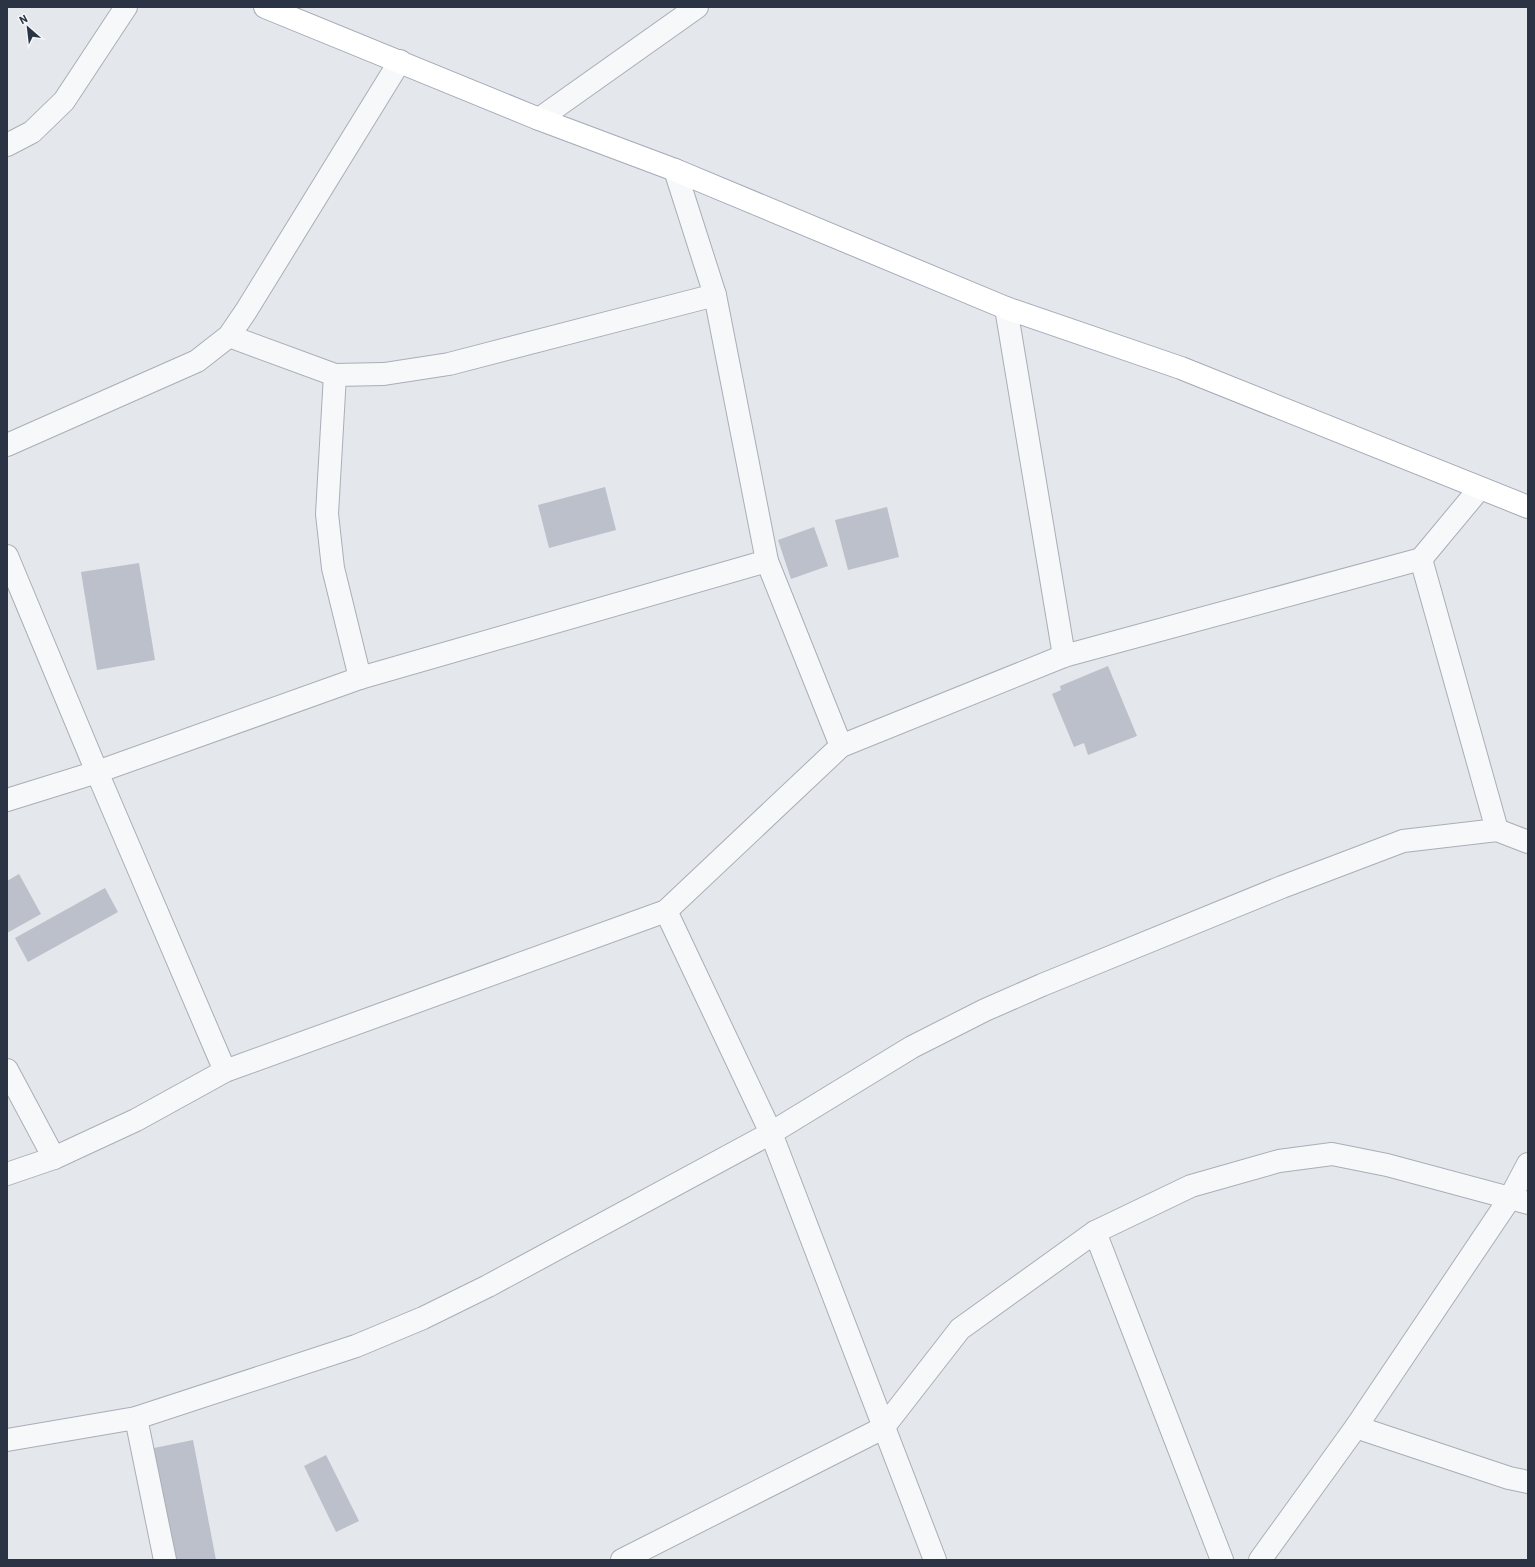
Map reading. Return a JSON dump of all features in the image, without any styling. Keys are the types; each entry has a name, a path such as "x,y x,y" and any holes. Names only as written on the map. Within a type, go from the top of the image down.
{"main road":[{"path":"265,7 298,13 400,62 539,119 675,170 1006,308 1181,368 1528,507"}],"street":[{"path":"7,145 32,132 64,101 126,7"},
{"path":"539,119 698,7"},
{"path":"7,445 197,361 229,336 400,62"},
{"path":"675,170 715,295 767,560 841,746"},
{"path":"229,336 335,375 384,374 449,364 715,295"},
{"path":"1006,308 1064,656"},
{"path":"335,375 326,514 333,568 360,678"},
{"path":"7,1174 54,1158 136,1120 225,1071 666,910 841,746 1064,656 1421,559 1480,488"},
{"path":"7,556 97,772 225,1071"},
{"path":"1421,559 1497,830"},
{"path":"7,800 97,772 360,678 767,560"},
{"path":"7,1440 136,1418 356,1346 423,1318 488,1286 771,1133 912,1048 986,1010 1042,985 1282,886 1403,841 1497,830 1528,842"},
{"path":"666,910 771,1133 883,1428 935,1560"},
{"path":"7,1070 54,1158"},
{"path":"622,1560 883,1428 960,1329 1095,1232 1191,1186 1279,1161 1332,1154 1387,1165 1519,1201"},
{"path":"1260,1560 1519,1201 1528,1164"},
{"path":"1095,1232 1222,1560"},
{"path":"136,1418 165,1560"},
{"path":"1356,1427 1509,1478 1528,1482"}],"building":[{"path":"605,487 616,530 549,548 538,505"},
{"path":"887,507 899,557 848,570 835,520"},
{"path":"814,527 828,566 791,579 778,540"},
{"path":"139,563 155,660 97,670 81,572"},
{"path":"1108,666 1137,736 1088,755 1084,743 1074,747 1052,694 1061,690 1060,686"},
{"path":"19,874 41,914 7,933 7,881"},
{"path":"105,888 118,912 28,962 15,938"},
{"path":"193,1440 216,1560 170,1560 149,1449"},
{"path":"326,1455 359,1521 336,1532 304,1466"}]}
